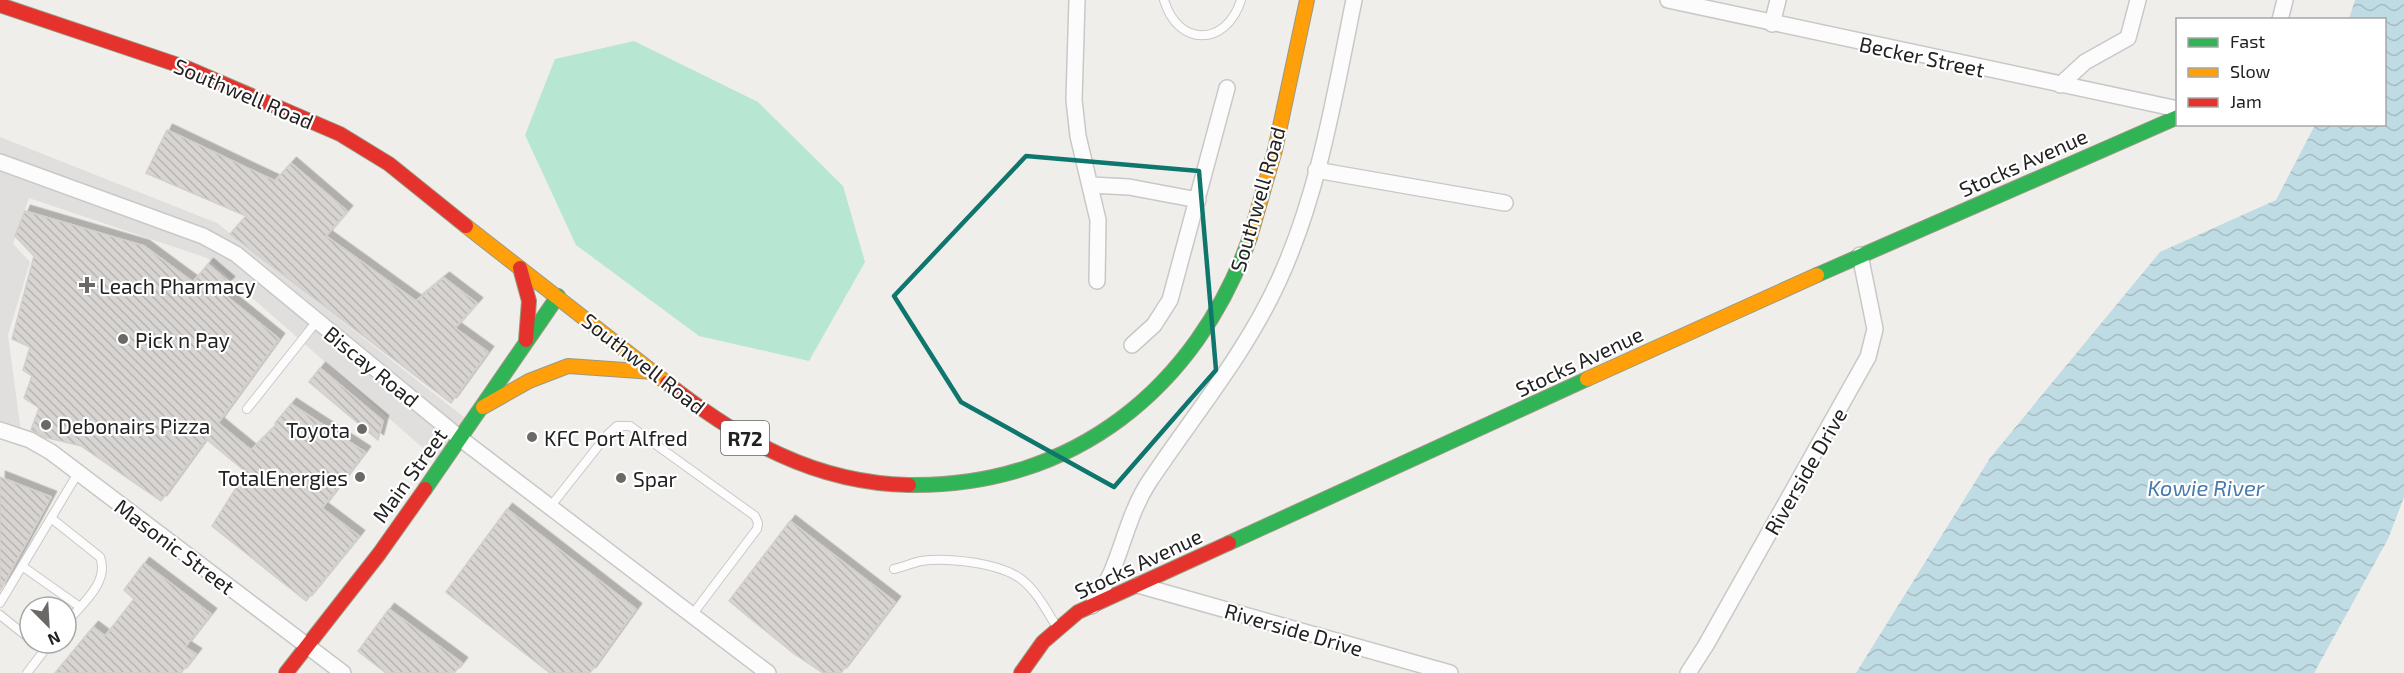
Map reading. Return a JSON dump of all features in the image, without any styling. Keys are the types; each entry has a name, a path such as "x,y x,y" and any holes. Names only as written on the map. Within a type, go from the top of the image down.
{"main road":[{"name":"Southwell Road","path":"0,5 199,71 357,144 558,296 653,372 740,435 765,450 821,472 879,484 911,487 978,481 1033,466 1082,447 1126,419 1164,384 1187,358 1227,295 1246,249 1262,198 1307,0"},
{"name":"Stocks Avenue","path":"1021,673 1029,659 1057,627 1092,606 1860,255 2176,118"},
{"path":"520,268 529,301 526,340"},
{"name":"Main Street","path":"286,673 378,554 461,439 558,296"},
{"path":"483,407 529,381 568,366 653,372"}],"street":[{"path":"1077,0 1074,100 1078,136 1098,220 1097,281"},
{"name":"Southwell Road","path":"1092,606 1113,569 1135,508 1149,483 1180,441 1255,327 1280,280 1300,227 1316,170 1354,0"},
{"name":"Becker Street","path":"1668,0 2176,109"},
{"path":"1772,24 1778,0"},
{"path":"2060,85 2085,62 2128,38 2138,0"},
{"path":"2280,18 2285,0"},
{"path":"1132,345 1154,326 1170,300 1227,88"},
{"name":"Biscay Road","path":"0,162 203,236 236,254 461,439 768,673"},
{"path":"1316,170 1505,203"},
{"path":"1091,185 1129,187 1198,200"},
{"name":"Riverside Drive","path":"1688,673 1712,635 1868,357 1875,329 1860,255"},
{"name":"Masonic Street","path":"0,430 30,440 78,473 343,673"},
{"name":"Riverside Drive","path":"1138,585 1450,673"}],"lane":[{"path":"1164,0 1170,15 1180,27 1191,33 1210,36 1224,28 1241,0"},
{"path":"246,409 317,321"},
{"path":"550,507 607,435 617,426 630,426 755,516 758,523 756,529 692,615"},
{"path":"0,603 78,473"},
{"path":"51,518 100,557 103,565 104,573 98,585 78,609"},
{"path":"894,569 921,561 943,560 968,562 1012,573 1027,585 1057,627"},
{"path":"22,566 80,607"},
{"path":"0,615 18,629"},
{"path":"27,673 40,655"}],"highlighted area":[{"path":"1026,156 1199,171 1216,370 1114,487 961,402 894,296"}],"green space":[{"path":"634,41 758,102 843,186 865,262 809,361 699,336 576,245 525,135 555,59"}],"shaded area":[{"path":"0,137 217,223 474,425 441,464 207,258 29,198 13,244 30,262 8,335 21,432 0,428"}],"water":[{"name":"Kowie River","path":"2355,0 2404,0 2404,497 2388,539 2314,673 1856,673 1990,458 2160,252 2276,200 2314,126 2386,126 2386,18 2349,18"}],"building":[{"path":"167,130 275,181 291,163 347,211 326,236 416,301 444,278 477,303 455,328 488,352 451,403 230,234 246,216 146,173"},
{"path":"25,211 144,246 193,282 208,264 229,282 220,291 279,339 218,423 251,450 276,425 275,423 291,404 365,452 322,508 359,536 306,601 212,526 246,472 206,439 161,501 81,446 44,437 31,430 39,408 24,398 32,376 23,370 30,347 12,339 34,256 15,236"},
{"path":"320,368 383,421 378,440 309,382"},
{"path":"0,477 51,497 0,591"},
{"path":"507,509 636,609 590,673 550,673 446,592"},
{"path":"790,521 895,602 841,673 823,673 793,653 729,601"},
{"path":"144,563 211,614 185,647 196,654 181,673 55,673 70,655 78,655 78,645 93,627 105,636 134,599 124,590"},
{"path":"389,609 462,663 454,673 386,673 358,651"}],"traffic: fast":[{"path":"1817,275 2176,118"},
{"path":"909,485 968,481 1024,469 1075,448 1121,419 1162,383 1197,340 1227,291 1250,237"},
{"path":"425,489 558,296"},
{"path":"1229,543 1587,379"}],"traffic: slow":[{"path":"1250,237 1275,150 1307,0"},
{"path":"466,226 667,383"},
{"path":"1587,379 1817,275"},
{"path":"483,407 529,381 568,366 653,372"}],"traffic: jam":[{"path":"0,5 187,68 340,134 389,164 466,226"},
{"path":"520,268 529,301 526,340"},
{"path":"667,383 722,423 780,455 841,476 909,485"},
{"path":"286,673 379,554 425,489"},
{"path":"1021,673 1043,642 1078,612 1229,543"}],"place":[{"name":"Leach Pharmacy","path":"87,285"},
{"name":"Pick n Pay","path":"123,339"},
{"name":"Debonairs Pizza","path":"46,425"},
{"name":"Toyota","path":"362,429"},
{"name":"KFC Port Alfred","path":"532,437"},
{"name":"TotalEnergies","path":"360,477"},
{"name":"Spar","path":"621,478"}]}
